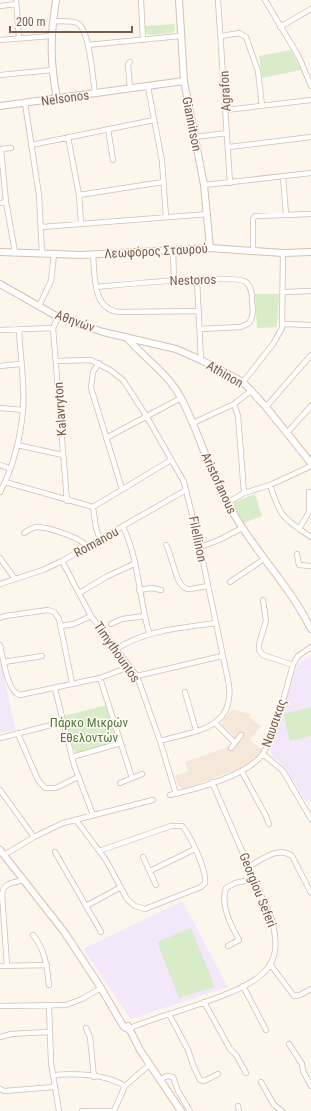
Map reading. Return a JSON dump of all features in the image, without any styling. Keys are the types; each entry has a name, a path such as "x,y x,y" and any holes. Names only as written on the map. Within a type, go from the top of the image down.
{"street":[{"path":"56,0 51,36 52,70 57,99"},
{"path":"140,0 143,40"},
{"name":"Giannitson","path":"179,0 180,36 184,81 204,185 208,214 210,248"},
{"name":"Agrafon","path":"218,0 222,36 230,183"},
{"path":"265,0 299,57 311,86"},
{"path":"0,6 16,2 19,38"},
{"path":"280,27 311,10"},
{"path":"53,21 80,24 85,31 95,94"},
{"path":"222,36 239,33 246,37 258,71 262,106"},
{"path":"0,40 51,36"},
{"path":"88,45 180,36"},
{"path":"130,62 128,64 130,89"},
{"path":"0,75 52,70"},
{"name":"Nelsonos","path":"0,106 184,81"},
{"path":"148,87 162,161 166,218"},
{"path":"226,110 311,100"},
{"path":"25,103 42,227 42,254"},
{"path":"31,145 154,120"},
{"path":"108,129 113,160"},
{"path":"195,137 227,133"},
{"path":"68,137 79,195 81,224"},
{"path":"229,147 311,137"},
{"path":"11,148 0,149 14,252"},
{"path":"204,185 311,173"},
{"path":"283,177 286,214"},
{"path":"79,195 163,182"},
{"path":"0,203 6,202"},
{"path":"42,227 208,214"},
{"path":"253,251 253,219 255,216 311,214"},
{"name":"Λεωφόρος Σταυρού","path":"0,252 93,254 210,248 283,253 311,252"},
{"path":"173,249 174,281"},
{"path":"243,382 276,340 283,324 283,253"},
{"path":"39,306 51,282 54,254"},
{"path":"93,254 97,295 103,305 114,312 199,311"},
{"name":"Nestoros","path":"96,287 197,280 236,279 246,283 251,291 252,299 253,314 249,322 236,327 200,329"},
{"path":"197,280 202,360"},
{"name":"Αθηνών","path":"0,284 58,317 129,338"},
{"path":"283,292 311,291"},
{"name":"Kalavryton","path":"58,317 53,328 67,501"},
{"path":"283,324 311,325"},
{"path":"0,330 53,328"},
{"path":"0,492 5,482 17,445 23,410 19,329"},
{"name":"Aristofanous","path":"129,338 170,381 181,398 227,503 242,528 294,600 311,629"},
{"name":"Athinon","path":"129,338 176,349 202,360 243,382 252,390 311,464"},
{"path":"266,407 311,355"},
{"name":"Filellinon","path":"56,361 91,360 99,363 122,380 147,417 186,490 200,548 230,699 225,714 215,723"},
{"path":"99,363 93,372 91,388 122,489"},
{"path":"0,366 20,364"},
{"path":"193,423 234,404 252,390"},
{"path":"106,438 181,398"},
{"path":"234,404 238,416 244,493"},
{"path":"287,433 311,406"},
{"path":"0,408 23,410"},
{"path":"307,412 311,415"},
{"path":"17,445 63,455"},
{"path":"5,482 67,501 93,506 171,460"},
{"path":"227,503 244,493 270,485 307,468 311,464"},
{"path":"0,465 9,468"},
{"path":"270,485 281,514 311,537"},
{"name":"Romanou","path":"0,584 43,570 62,561 186,490"},
{"path":"299,529 309,512 309,492"},
{"path":"93,506 96,528 100,539"},
{"path":"24,533 35,527 43,528 80,540 86,546"},
{"path":"123,527 134,564 144,616 149,633"},
{"path":"200,548 242,528"},
{"path":"166,545 172,556 177,577 182,586 189,589 207,586"},
{"path":"297,554 299,565 311,566"},
{"path":"0,558 15,579"},
{"path":"230,582 264,559"},
{"name":"Timythountos","path":"62,561 91,616 127,665 137,676 160,741 173,795"},
{"path":"80,593 106,577 134,564"},
{"path":"139,590 152,588 161,590"},
{"path":"263,600 266,618 259,644 259,650 263,655 293,665"},
{"path":"0,618 5,616 51,610 57,614 61,626 72,683"},
{"path":"61,626 74,624 91,616"},
{"path":"110,624 144,616"},
{"path":"116,649 149,633 215,623"},
{"path":"0,645 10,687 14,693 24,695 72,683 100,678 121,670 127,665"},
{"name":"Ναυσικας","path":"173,795 242,772 251,766 263,754 277,717 293,665 298,656 311,647"},
{"path":"4,662 42,656"},
{"path":"137,676 222,656"},
{"path":"100,678 132,778"},
{"path":"55,688 72,757 92,815"},
{"path":"185,692 196,730"},
{"path":"0,738 63,722"},
{"path":"160,741 215,723 235,743"},
{"path":"18,734 38,780 46,788 56,788 78,777"},
{"path":"231,748 241,736"},
{"path":"72,757 121,743"},
{"path":"263,754 283,771 311,819"},
{"path":"242,772 266,816 268,824"},
{"path":"120,783 142,774"},
{"name":"Georgiou Seferi","path":"128,1029 204,1002 243,986 261,975 270,964 276,947 276,933 250,866 212,782"},
{"path":"0,790 34,837"},
{"path":"153,800 63,823 2,853 65,932 124,1027 128,1029 182,1111"},
{"path":"76,820 99,851 131,904 145,909 201,887 206,883 205,875 195,850 186,829 182,826 171,826 99,851"},
{"path":"150,870 195,850"},
{"path":"55,852 101,932"},
{"path":"250,866 278,852 287,853 292,856 311,894"},
{"path":"143,857 156,885"},
{"path":"228,946 239,940 227,916 224,898 226,888 235,883 255,879"},
{"path":"7,966 2,894 3,888 7,884 24,880"},
{"path":"86,906 121,887"},
{"path":"33,935 40,943 45,955 49,985"},
{"path":"270,964 294,996 300,995 311,989"},
{"path":"0,966 46,965"},
{"path":"243,986 266,1030"},
{"path":"0,1006 49,1006 74,1003 101,988"},
{"path":"204,1002 230,1049 236,1055 246,1073"},
{"path":"49,1006 49,1032 53,1075 59,1111"},
{"path":"169,1014 188,1050 199,1079 204,1081 218,1074"},
{"path":"86,1028 90,1037 94,1077"},
{"path":"0,1037 11,1034 49,1032"},
{"path":"289,1044 302,1064 303,1071 311,1086"},
{"path":"82,1111 113,1111 125,1086 150,1064"},
{"path":"53,1075 94,1077 115,1080 125,1086"},
{"path":"161,1079 168,1076 173,1077 178,1091 190,1111"},
{"path":"261,1082 274,1105 282,1111"},
{"path":"0,1089 4,1091 55,1087"}],"shaded area":[{"path":"311,656 311,799 306,802 286,769 273,757 270,751 296,668 301,661"},
{"path":"0,661 16,730 0,733"},
{"path":"232,709 250,714 249,717 261,726 250,740 263,750 248,766 183,789 178,785 175,776 188,771 185,762 228,747 235,738 222,725 223,720"},
{"path":"182,901 228,987 131,1019 83,949"}],"green space":[{"path":"175,24 175,30 172,33 148,35 145,32 145,26"},
{"path":"291,50 301,70 262,78 259,56"},
{"path":"255,294 279,294 277,327 257,328"},
{"path":"255,494 262,516 243,523 233,508 234,502"},
{"name":"Πάρκο Μικρών Εθελοντών","path":"106,705 115,737 109,744 77,753 73,748 64,716"},
{"path":"311,707 311,736 290,741 283,714"},
{"path":"191,928 215,987 179,998 157,942"}]}
